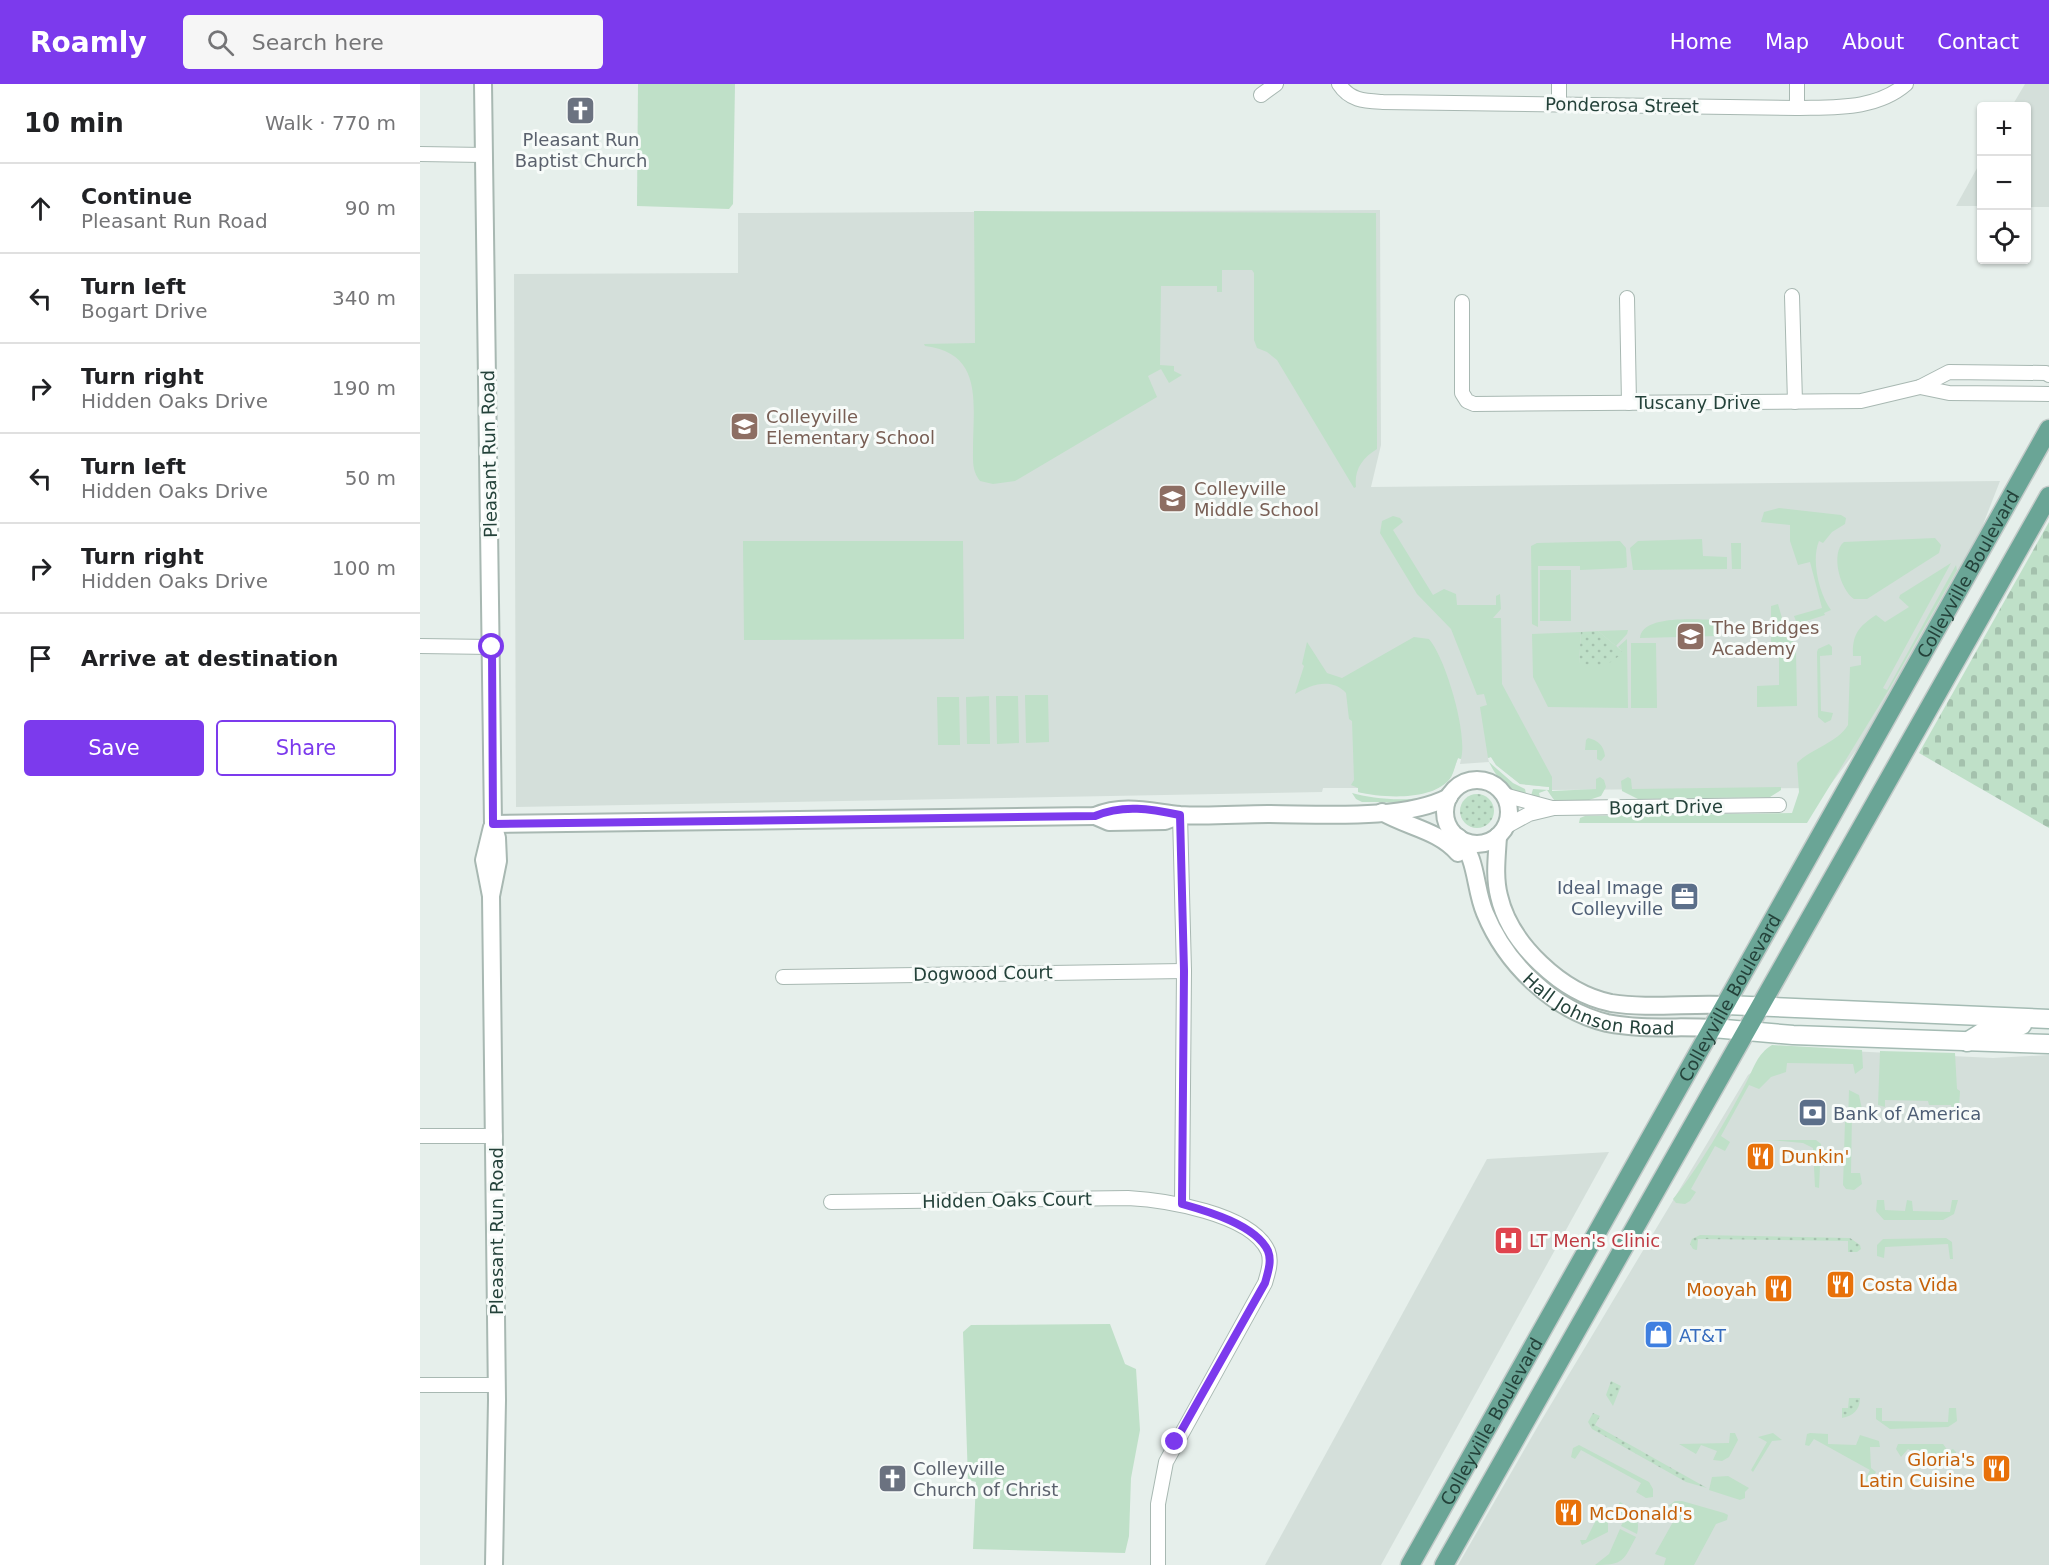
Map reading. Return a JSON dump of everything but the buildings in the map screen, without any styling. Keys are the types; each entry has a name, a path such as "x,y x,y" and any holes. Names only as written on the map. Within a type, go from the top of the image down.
{"main road":[{"name":"Colleyville Boulevard","path":"1410,1565 2049,429"},
{"name":"Colleyville Boulevard","path":"1444,1565 2049,496"},
{"name":"Hall Johnson Road","path":"1726,1005 2040,1019"},
{"path":"1966,1042 1983,1032 2011,1029 2040,1019"},
{"name":"Hall Johnson Road","path":"1713,1028 1746,1032 2049,1044"}],"street":[{"name":"Pleasant Run Road","path":"483,84 493,824 497,838 498,861 491,896 495,1136 494,1565"},
{"path":"1261,95 1276,84"},
{"name":"Ponderosa Street","path":"1339,84 1351,97 1359,101 1797,108 1855,106 1879,99 1906,84"},
{"path":"1559,84 1559,104"},
{"path":"1797,84 1797,108"},
{"path":"420,154 484,155"},
{"path":"1792,296 1795,402"},
{"path":"1626,298 1629,403"},
{"name":"Tuscany Drive","path":"1462,302 1462,393 1467,401 1474,404 1861,402 1920,387 1949,372 2046,372 2049,375"},
{"path":"1988,372 1989,394"},
{"name":"Tuscany Drive","path":"1920,387 1949,393 2049,394"},
{"path":"420,646 492,647"},
{"path":"493,824 1095,816 1118,822 1165,821 1180,815 1382,812 1425,807 1449,797 1464,783 1478,780 1493,784 1504,795 1509,811 1502,832 1487,842 1475,844 1453,832 1382,812"},
{"name":"Bogart Drive","path":"1504,795 1554,808"},
{"path":"1449,797 1446,807 1453,832"},
{"name":"Bogart Drive","path":"1502,832 1529,814 1554,808 1779,806"},
{"path":"1382,812 1402,824 1444,840 1461,857 1476,889"},
{"path":"1180,815 1184,971 1182,1204"},
{"name":"Hall Johnson Road","path":"1453,832 1470,854 1476,889 1492,930 1517,966 1538,986 1588,1017 1608,1023 1713,1028"},
{"name":"Hall Johnson Road","path":"1502,832 1497,887 1502,907 1537,959 1574,988 1614,1003 1726,1005"},
{"path":"1492,930 1510,922"},
{"name":"Dogwood Court","path":"783,977 1184,971"},
{"path":"1557,999 1574,988"},
{"path":"420,1136 495,1136"},
{"name":"Hidden Oaks Court","path":"831,1202 1128,1198 1182,1204 1206,1211 1251,1232 1268,1251 1269,1270 1265,1283 1166,1462 1158,1504 1158,1565"},
{"path":"420,1385 496,1385"}],"shaded area":[{"path":"2025,84 2049,84 2049,207 2031,207 2031,102 2014,102"},
{"path":"1977,168 1977,206 1956,206"},
{"path":"1380,210 1381,445 1371,487 2000,481 1968,563 1896,697 1828,788 1549,790 1549,787 1520,784 1496,765 1491,757 1488,758 1489,762 1460,764 1461,759 1458,758 1451,777 1444,784 1432,791 1417,794 1370,794 1358,792 1358,788 1323,788 1322,792 516,807 514,274 738,273 738,213"},
{"path":"1787,1048 1993,1058 2049,1055 2049,1565 1458,1565 1538,1426 1748,1075"},
{"path":"1609,1152 1381,1565 1265,1565 1487,1159"}],"green space":[{"path":"638,84 735,84 733,204 729,209 637,206"},
{"path":"974,211 1376,213 1377,449 1360,465 1356,475 1356,487 1354,488 1277,360 1257,348 1254,340 1254,273 1252,270 1222,270 1222,292 1217,292 1217,286 1161,286 1160,365 1174,366 1174,371 1182,375 1169,383 1161,369 1148,376 1157,397 1015,481 993,484 980,481 973,466 973,398 966,370 957,359 944,351 924,344 975,343"},
{"path":"1779,508 1841,515 1846,518 1845,524 1832,532 1823,543 1819,541 1817,549 1816,567 1820,586 1831,610 1824,613 1825,615 1797,624 1794,616 1822,608 1810,562 1798,565 1790,541 1790,525 1761,522 1764,512"},
{"path":"1393,516 1400,518 1403,522 1393,530 1433,595 1444,589 1456,594 1457,605 1496,605 1496,596 1500,594 1501,609 1493,618 1501,618 1502,684 1552,777 1552,791 1596,789 1596,779 1600,777 1604,780 1606,787 1601,796 1589,800 1554,800 1547,790 1539,793 1541,801 1530,799 1533,789 1549,790 1549,787 1520,784 1496,765 1491,757 1488,758 1480,707 1487,705 1484,694 1477,695 1451,629 1417,594 1380,533 1382,521"},
{"path":"2049,522 2049,828 1919,753"},
{"path":"1935,538 1941,545 1939,553 1867,599 1854,599 1841,580 1837,562 1840,547 1844,542"},
{"path":"1702,539 1703,556 1727,557 1727,569 1633,570 1630,548 1638,541"},
{"path":"743,541 963,541 964,639 744,640"},
{"path":"1620,541 1626,548 1627,567 1624,568 1580,570 1580,566 1538,566 1538,627 1532,624 1531,546 1537,543"},
{"path":"1731,543 1741,543 1741,569 1732,569"},
{"path":"1951,563 1883,688 1887,690 1956,565 1957,570 1888,691 1807,823 1579,823 1580,818 1585,816 1792,813 1799,792 1797,763 1838,736 1848,725 1850,667 1861,665 1861,656 1853,656 1857,632 1876,615 1885,622 1909,607 1899,598 1900,595"},
{"path":"1540,570 1571,570 1571,621 1540,621"},
{"path":"1778,604 1788,639 1792,638 1796,651 1797,706 1757,707 1757,686 1779,685 1779,643 1771,642 1771,606"},
{"path":"1685,619 1718,620 1718,636 1640,638 1643,630 1661,622"},
{"path":"1628,630 1616,646 1598,631"},
{"path":"1598,631 1622,651 1622,654 1605,666 1579,664 1581,632"},
{"path":"1581,632 1579,664 1622,651 1618,647 1627,639 1628,708 1548,707 1533,677 1532,634"},
{"path":"1414,637 1429,639 1442,663 1458,715 1462,747 1461,759 1458,758 1449,780 1430,792 1406,796 1380,796 1358,792 1358,788 1351,785 1354,780 1352,721 1349,719 1346,693 1334,685 1321,684 1295,694 1304,666 1302,664 1307,642 1327,673 1342,678"},
{"path":"1631,643 1656,643 1657,708 1631,708"},
{"path":"1829,644 1832,647 1832,655 1820,656 1821,711 1833,713 1831,720 1825,723 1818,717 1817,652 1818,649"},
{"path":"1025,695 1048,695 1049,742 1026,743"},
{"path":"989,696 990,744 967,744 966,697"},
{"path":"996,696 1018,696 1019,743 997,744"},
{"path":"937,697 959,697 960,745 938,745"},
{"path":"1588,738 1602,746 1605,756 1601,761 1597,759 1597,750 1585,750"},
{"path":"1489,762 1513,783 1525,789 1527,799 1505,784"},
{"path":"1628,777 1631,779 1632,789 1781,787 1781,790 1770,797 1638,799 1622,791 1621,781"},
{"path":"1453,780 1445,790 1435,796 1412,802 1362,802 1352,793 1382,798 1426,797 1437,793"},
{"path":"1477,794 1489,799 1494,811 1489,823 1477,828 1465,823 1460,811 1465,799"},
{"path":"1772,1045 1862,1050 1863,1068 1855,1074 1853,1064 1787,1063 1786,1072 1771,1077 1759,1089 1749,1085 1721,1136 1730,1142 1725,1151 1715,1146 1691,1189 1696,1192 1690,1201 1685,1204 1676,1203 1673,1199 1712,1143 1756,1062"},
{"path":"1880,1051 1955,1053 1957,1089 1960,1091 1959,1109 1952,1111 1951,1105 1929,1105 1928,1101 1885,1100 1885,1107 1878,1105"},
{"path":"1849,1090 1859,1095 1863,1114 1852,1114 1851,1173 1860,1173 1862,1184 1854,1190 1846,1189 1843,1185 1845,1121 1848,1121"},
{"path":"1771,1140 1816,1140 1821,1144 1819,1188 1815,1187 1813,1148 1803,1143"},
{"path":"1877,1200 1884,1200 1885,1210 1905,1211 1907,1200 1912,1201 1913,1211 1950,1212 1952,1200 1958,1200 1954,1214 1943,1220 1884,1220 1876,1211"},
{"path":"1700,1235 1850,1238 1860,1245 1861,1249 1857,1252 1848,1252 1848,1241 1698,1239 1697,1250 1693,1249 1690,1244 1692,1239"},
{"path":"1946,1238 1952,1242 1953,1259 1950,1259 1948,1244 1885,1247 1884,1258 1877,1256 1877,1245 1883,1239"},
{"path":"1110,1324 1125,1364 1136,1369 1140,1430 1131,1478 1129,1536 1125,1553 973,1549 976,1482 968,1480 963,1332 971,1325"},
{"path":"1611,1381 1621,1386 1613,1406 1606,1395"},
{"path":"1849,1398 1860,1398 1859,1406 1853,1414 1842,1418 1842,1408 1848,1408"},
{"path":"1876,1408 1882,1408 1882,1421 1948,1422 1949,1408 1956,1408 1957,1421 1948,1427 1890,1429 1876,1419"},
{"path":"1593,1413 1600,1416 1595,1425 1707,1488 1686,1482 1592,1429 1588,1422"},
{"path":"1730,1433 1735,1433 1738,1440 1729,1457 1722,1461 1713,1460 1717,1451 1701,1445 1696,1454 1679,1444 1729,1443"},
{"path":"1773,1433 1782,1440 1772,1441 1753,1472 1751,1470 1767,1442 1758,1437"},
{"path":"1807,1434 1828,1434 1828,1444 1856,1445 1860,1435 1879,1441 1880,1447 1870,1447 1871,1468 1876,1472 1870,1482 1864,1481 1870,1470 1814,1439 1809,1446 1805,1445"},
{"path":"1898,1444 1943,1444 1948,1451 1953,1449 1956,1452 1955,1469 1944,1462 1941,1466 1908,1449 1901,1457 1896,1449"},
{"path":"1579,1445 1649,1482 1653,1489 1653,1497 1646,1498 1636,1492 1641,1483 1581,1450 1575,1459 1571,1457 1573,1448"},
{"path":"1728,1476 1749,1488 1745,1492 1745,1498 1740,1500 1709,1490 1712,1477"},
{"path":"1675,1501 1724,1513 1728,1515 1727,1520 1716,1524 1694,1565 1664,1565 1666,1558 1655,1554 1678,1513 1677,1506 1668,1506"},
{"path":"1620,1502 1635,1515 1638,1523 1637,1534 1621,1526 1624,1520 1618,1505"},
{"path":"1599,1514 1608,1521 1608,1532 1582,1545 1580,1540 1586,1540"},
{"path":"1620,1529 1636,1537 1625,1556 1612,1564 1595,1565 1609,1554"}],"place":[{"name":"Pleasant Run Baptist Church","path":"581,110"},
{"name":"Colleyville Elementary School","path":"745,426"},
{"name":"Colleyville Middle School","path":"1173,498"},
{"name":"The Bridges Academy","path":"1691,637"},
{"name":"Ideal Image Colleyville","path":"1684,897"},
{"name":"Bank of America","path":"1812,1113"},
{"name":"Dunkin'","path":"1760,1156"},
{"name":"LT Men's Clinic","path":"1508,1240"},
{"name":"Costa Vida","path":"1841,1284"},
{"name":"Mooyah","path":"1778,1289"},
{"name":"AT&T","path":"1658,1335"},
{"name":"Gloria's Latin Cuisine","path":"1996,1469"},
{"name":"Colleyville Church of Christ","path":"892,1478"},
{"name":"McDonald's","path":"1568,1513"}],"route":[{"path":"492,647 493,824 1095,816 1118,809 1147,809 1180,815 1184,971 1182,1204 1206,1211 1251,1232 1262,1242 1268,1251 1270,1260 1265,1283 1175,1442"}]}
